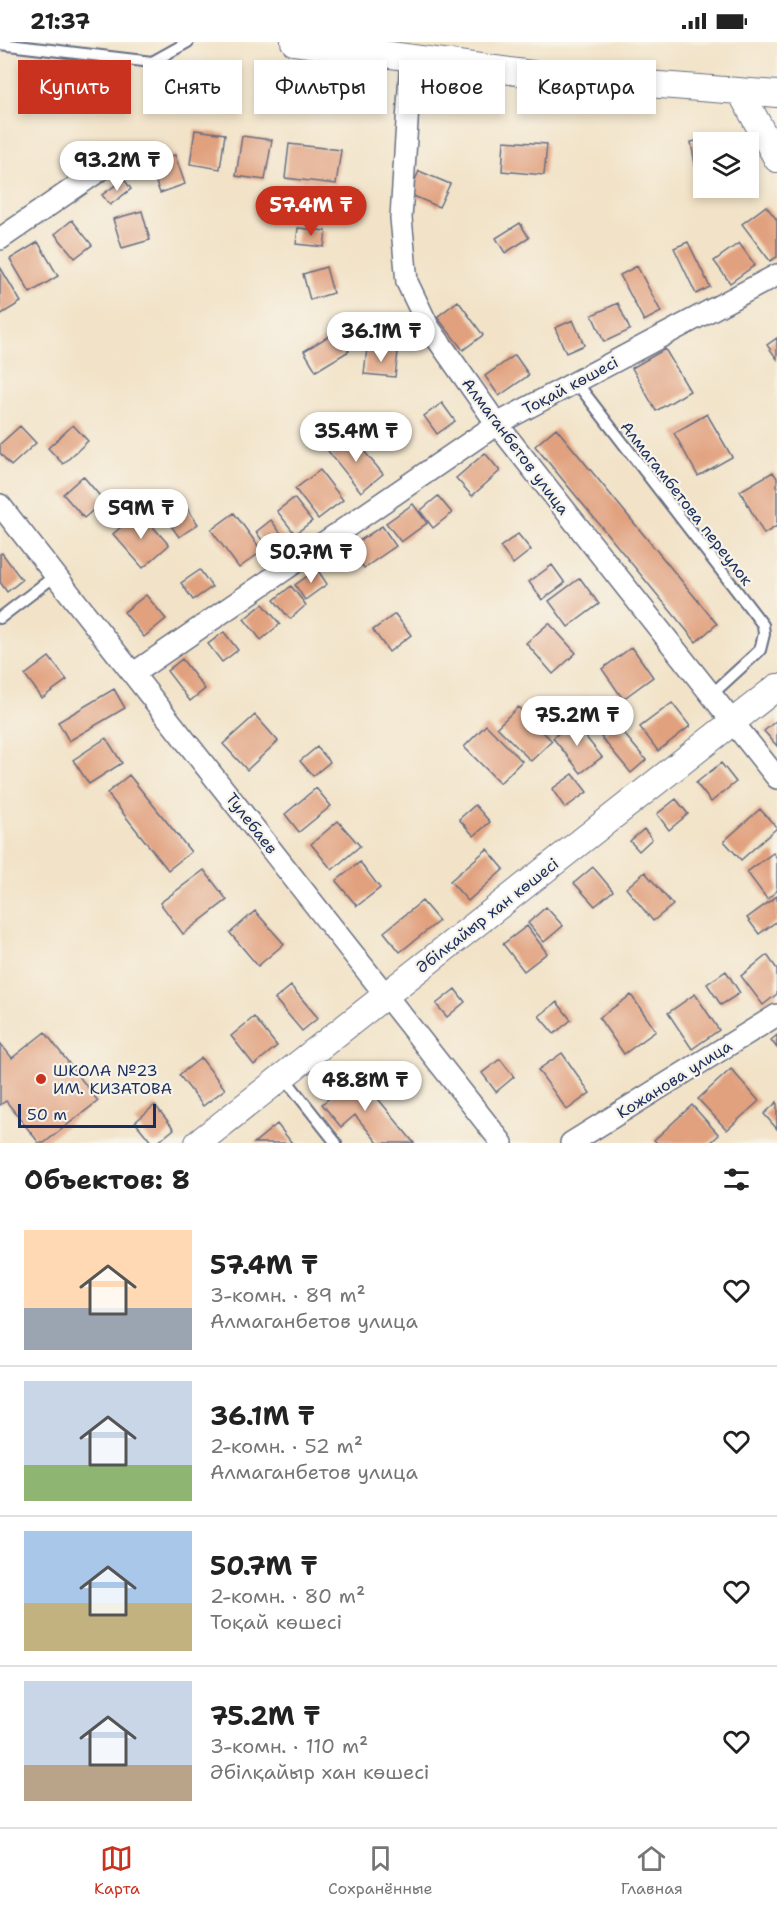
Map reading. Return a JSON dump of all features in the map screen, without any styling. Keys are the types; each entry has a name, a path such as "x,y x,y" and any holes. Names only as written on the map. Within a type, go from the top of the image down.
{"street":[{"path":"294,42 555,77 777,94"},
{"name":"Алмаганбетов улица","path":"411,58 401,218 406,282 428,326 497,424 777,777"},
{"path":"740,91 777,159"},
{"path":"0,239 119,157"},
{"name":"Тоқай көшесі","path":"134,673 497,424 777,275"},
{"name":"Тулебаев","path":"6,517 56,575 134,673 502,1143"},
{"name":"Әбілқайыр хан көшесі","path":"198,1143 777,687"},
{"name":"Кожанова улица","path":"571,1143 777,1015"}],"lane":[{"path":"0,44 152,62 188,42"},
{"name":"Алмагамбетова переулок","path":"576,382 763,625 764,634 760,650 711,695"},
{"path":"0,618 56,575"},
{"path":"282,1076 336,1143"}],"building":[{"path":"195,130 225,134 220,169 190,164"},
{"path":"242,136 272,140 265,180 236,176"},
{"path":"504,141 547,144 544,175 502,171"},
{"path":"289,144 341,150 336,184 285,178"},
{"path":"175,155 185,184 160,193 149,164"},
{"path":"419,171 450,184 439,207 409,194"},
{"path":"124,179 131,189 110,205 102,195"},
{"path":"766,206 777,220 777,257 770,261 742,224"},
{"path":"142,211 150,240 122,248 113,219"},
{"path":"72,220 92,245 75,258 55,234"},
{"path":"520,223 529,238 505,253 496,238"},
{"path":"298,228 326,231 324,247 296,244"},
{"path":"38,242 58,276 30,293 10,259"},
{"path":"688,242 710,287 696,294 674,248"},
{"path":"739,243 755,265 730,283 714,261"},
{"path":"637,266 661,312 644,321 620,275"},
{"path":"0,267 21,302 0,315"},
{"path":"326,267 333,293 310,300 303,274"},
{"path":"458,301 483,335 463,350 437,317"},
{"path":"618,303 630,330 604,342 592,315"},
{"path":"573,320 584,345 566,353 555,328"},
{"path":"337,331 349,351 316,371 304,351"},
{"path":"777,338 777,359 767,345"},
{"path":"367,348 398,352 395,377 364,374"},
{"path":"665,349 690,391 656,411 632,368"},
{"path":"515,355 529,375 499,396 485,376"},
{"path":"442,403 455,421 437,434 424,416"},
{"path":"707,414 732,457 698,476 674,433"},
{"path":"73,425 88,441 63,464 48,448"},
{"path":"20,426 36,443 11,466 0,453 0,444"},
{"path":"556,428 717,624 696,642 535,446"},
{"path":"350,434 383,474 361,492 328,451"},
{"path":"485,453 500,471 472,496 456,478"},
{"path":"320,470 343,500 318,519 295,489"},
{"path":"773,472 777,478 777,526 764,534 740,491"},
{"path":"83,476 104,501 84,518 63,494"},
{"path":"438,496 452,513 433,528 420,511"},
{"path":"294,498 312,521 295,534 277,511"},
{"path":"413,504 427,523 401,542 386,523"},
{"path":"186,507 198,524 179,537 167,520"},
{"path":"139,511 169,545 143,568 113,534"},
{"path":"234,513 262,551 239,568 211,530"},
{"path":"271,520 285,539 270,551 256,532"},
{"path":"382,526 396,546 364,568 350,547"},
{"path":"518,534 531,550 513,564 500,547"},
{"path":"2,553 22,580 7,592 0,582 0,554"},
{"path":"552,565 565,583 542,600 529,582"},
{"path":"317,569 327,584 305,600 295,585"},
{"path":"200,570 212,587 193,600 181,583"},
{"path":"580,578 599,604 568,627 549,601"},
{"path":"291,586 306,605 290,619 274,600"},
{"path":"146,595 166,619 144,637 124,612"},
{"path":"263,604 280,624 261,640 244,619"},
{"path":"395,614 411,635 389,652 373,630"},
{"path":"549,623 576,653 553,674 526,643"},
{"path":"224,632 238,650 222,662 208,644"},
{"path":"632,647 653,677 623,699 602,669"},
{"path":"49,657 67,680 42,698 25,675"},
{"path":"182,659 205,689 190,701 167,671"},
{"path":"114,689 125,708 69,741 58,722"},
{"path":"672,703 690,726 658,751 640,727"},
{"path":"518,707 552,741 531,761 497,727"},
{"path":"255,715 278,741 247,770 223,744"},
{"path":"777,720 777,746 764,731"},
{"path":"573,721 602,757 581,773 553,738"},
{"path":"616,724 646,760 631,773 601,737"},
{"path":"486,725 522,761 500,783 464,747"},
{"path":"106,738 122,763 89,784 73,760"},
{"path":"317,747 330,762 313,776 300,761"},
{"path":"721,763 736,782 711,802 696,783"},
{"path":"573,774 587,792 565,808 552,789"},
{"path":"129,775 191,852 168,870 107,793"},
{"path":"316,788 331,806 299,832 285,814"},
{"path":"676,799 688,814 669,830 657,814"},
{"path":"475,805 490,822 474,836 459,819"},
{"path":"760,809 777,828 741,860 724,841"},
{"path":"338,821 360,846 332,870 311,844"},
{"path":"644,829 652,839 639,851 630,841"},
{"path":"487,849 504,869 468,901 450,881"},
{"path":"773,853 777,858 777,891 767,899 747,872"},
{"path":"360,862 380,888 357,906 336,881"},
{"path":"593,867 613,891 595,906 574,883"},
{"path":"204,870 227,900 183,934 160,903"},
{"path":"645,872 673,905 653,921 626,888"},
{"path":"777,896 777,921 759,934 747,918"},
{"path":"422,901 439,921 400,952 384,932"},
{"path":"546,907 563,926 544,942 528,923"},
{"path":"255,911 284,944 258,966 230,933"},
{"path":"527,926 547,953 524,971 503,944"},
{"path":"767,955 777,969 777,994 763,1005 741,976"},
{"path":"726,971 740,993 721,1005 707,984"},
{"path":"291,986 318,1018 302,1031 275,999"},
{"path":"455,989 465,1002 447,1017 436,1004"},
{"path":"695,994 719,1030 692,1049 668,1013"},
{"path":"631,995 656,1031 624,1054 599,1018"},
{"path":"557,1002 571,1020 554,1034 539,1016"},
{"path":"254,1017 277,1046 254,1065 231,1036"},
{"name":"ШКОЛА №23 ИМ. КИЗАТОВА","path":"45,1032 98,1101 44,1143 39,1143 6,1101 0,1105 0,1043 12,1058"},
{"path":"777,1035 777,1048 771,1040"},
{"path":"562,1053 590,1093 567,1110 538,1070"},
{"path":"201,1058 225,1089 203,1106 179,1075"},
{"path":"500,1059 514,1077 496,1092 482,1073"},
{"path":"731,1069 759,1101 727,1130 698,1099"},
{"path":"358,1074 414,1143 378,1143 355,1115 341,1127 322,1104"},
{"path":"777,1102 777,1129 764,1114"},
{"path":"155,1105 174,1129 157,1143 152,1143 135,1122"},
{"path":"692,1105 719,1135 710,1143 657,1143 654,1140"},
{"path":"277,1124 292,1143 254,1143"}],"place":[{"name":"ШКОЛА №23 ИМ. КИЗАТОВА","path":"41,1079"}]}
